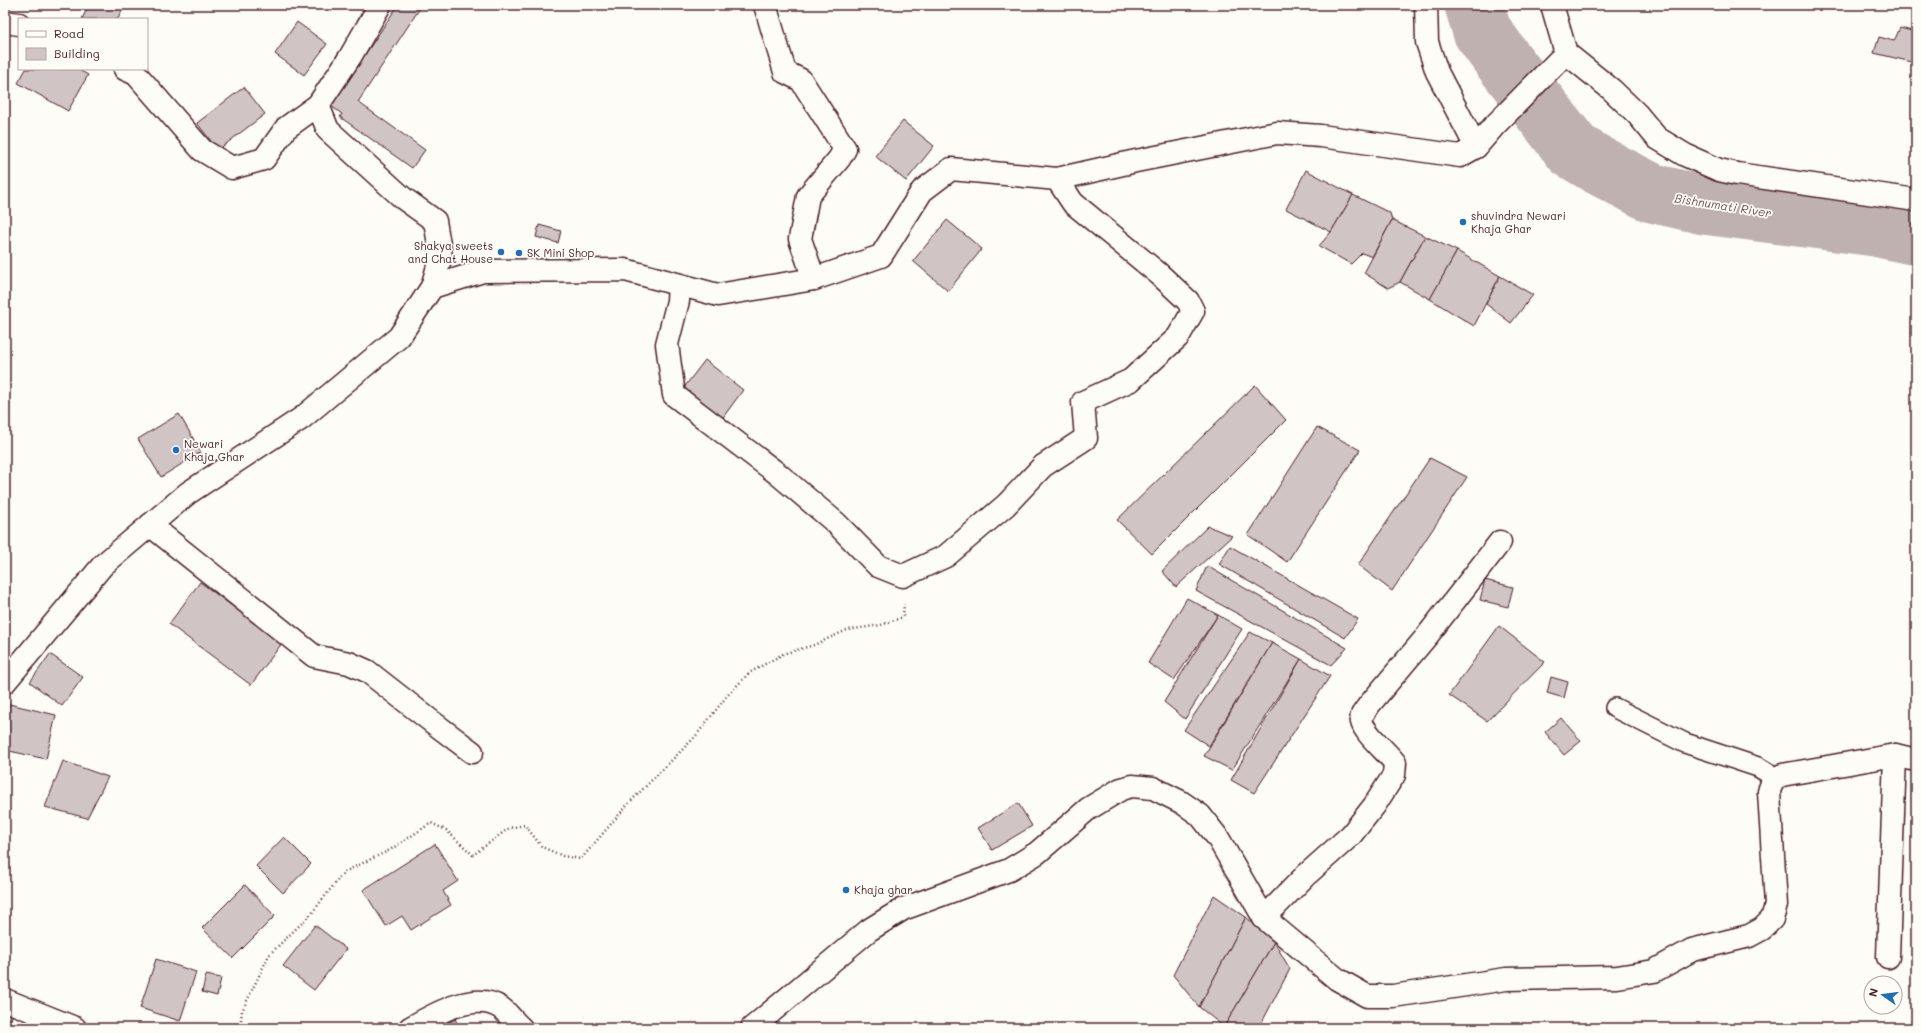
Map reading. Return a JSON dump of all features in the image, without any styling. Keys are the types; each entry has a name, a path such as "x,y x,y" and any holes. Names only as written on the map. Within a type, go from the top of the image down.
{"street":[{"path":"127,70 136,74 202,150 232,168 264,159 286,128 318,105 350,57 380,5"},
{"path":"765,5 785,72 801,80 845,149 839,159 808,196 800,239 814,279"},
{"path":"1426,5 1427,42 1437,72 1476,147"},
{"path":"1552,5 1566,53 1612,90 1637,114 1657,138 1685,155 1719,170 1916,200"},
{"path":"5,22 18,24"},
{"path":"432,287 483,271 625,270 718,295 814,279 881,256 922,191 951,169 1057,179 1136,161 1277,133 1321,136 1460,156 1476,147 1494,126 1566,53"},
{"path":"5,682 103,565 188,493 302,418 399,337 432,287 442,256 435,221 403,198 328,130 318,105"},
{"path":"679,285 678,301 667,344 674,395 778,474 836,523 878,566 903,576 946,556 1006,506 1043,466 1086,438 1083,402 1131,380 1178,337 1193,311 1188,301 1159,274 1073,203 1057,179"},
{"path":"150,525 314,656 349,663 367,671 472,752"},
{"path":"1264,918 1305,876 1351,835 1374,806 1394,775 1395,763 1362,724 1362,716 1369,704 1427,636 1500,542"},
{"path":"752,1028 869,930 903,909 1009,870 1037,853 1088,809 1121,790 1132,786 1153,788 1181,802 1200,815 1218,838 1264,918 1337,979 1367,996 1393,996 1506,979 1617,977 1654,971 1692,950 1749,936 1762,929 1772,919 1776,905 1769,792 1771,785 1776,778 1782,775 1895,755 1916,760"},
{"path":"1888,956 1895,755"},
{"path":"5,1000 75,1028"},
{"path":"410,1028 434,1015 471,1001 488,1002 500,1008 520,1028"}],"lane":[{"path":"1615,708 1685,743 1758,767 1776,778"}],"path":[{"path":"240,1028 242,1011 269,955 311,914 344,872 390,850 431,823 446,830 473,855 509,828 525,826 542,847 564,856 581,859 629,803 695,737 726,697 749,673 782,654 814,645 847,630 881,626 903,617 903,576"}],"building":[{"path":"89,5 114,5 123,9 118,18 82,18"},
{"path":"398,5 422,5 358,102 425,150 412,168 340,117 342,114 331,106"},
{"path":"297,22 327,44 304,75 275,54"},
{"path":"1900,28 1916,32 1916,63 1874,53 1879,37 1894,41"},
{"path":"25,70 79,70 88,75 68,111 18,83"},
{"path":"244,87 265,114 218,150 197,123"},
{"path":"903,121 934,146 906,181 875,156"},
{"path":"1306,170 1353,195 1331,232 1286,209"},
{"path":"1353,195 1390,213 1392,220 1372,257 1362,253 1351,264 1319,246 1331,232"},
{"path":"947,220 982,249 948,291 913,261"},
{"path":"1392,220 1425,236 1400,282 1388,288 1364,273"},
{"path":"539,225 561,231 558,243 536,237"},
{"path":"1425,236 1457,251 1430,299 1400,282"},
{"path":"1457,251 1500,276 1474,326 1430,299"},
{"path":"1500,276 1533,295 1511,323 1486,304"},
{"path":"705,360 743,390 721,420 682,390"},
{"path":"1255,385 1286,420 1152,554 1117,520"},
{"path":"179,414 201,452 161,477 138,439"},
{"path":"1317,427 1360,450 1287,562 1248,535"},
{"path":"1430,458 1467,477 1392,591 1358,565"},
{"path":"1208,526 1232,536 1176,587 1162,571"},
{"path":"1230,546 1358,619 1345,638 1219,564"},
{"path":"1207,566 1347,648 1331,665 1196,591"},
{"path":"1485,580 1513,587 1508,607 1480,600"},
{"path":"200,582 282,643 251,685 169,624"},
{"path":"1187,598 1218,615 1174,680 1148,663"},
{"path":"1218,615 1242,629 1185,719 1164,702"},
{"path":"1499,626 1545,662 1487,721 1449,695"},
{"path":"1250,632 1272,643 1209,746 1184,730"},
{"path":"1272,643 1301,659 1232,770 1204,756"},
{"path":"50,654 83,677 62,706 30,682"},
{"path":"1301,659 1330,676 1254,793 1231,780"},
{"path":"1551,677 1568,682 1564,698 1547,693"},
{"path":"9,704 56,715 46,759 5,750 5,724"},
{"path":"1561,718 1581,741 1564,755 1545,732"},
{"path":"63,761 108,777 87,818 45,807"},
{"path":"1018,803 1032,826 992,850 978,828"},
{"path":"284,837 311,864 283,893 256,866"},
{"path":"435,844 458,881 443,891 451,905 411,930 402,916 386,926 363,890"},
{"path":"245,885 275,916 233,958 202,928"},
{"path":"1214,895 1246,917 1199,1007 1173,975"},
{"path":"1246,917 1274,942 1224,1027 1199,1007"},
{"path":"315,925 346,949 314,990 283,966"},
{"path":"1274,942 1290,969 1260,1026 1224,1027"},
{"path":"156,959 196,972 180,1021 140,1008"},
{"path":"206,975 221,978 217,996 202,992"},
{"path":"5,1010 13,1012 9,1028 5,1028"},
{"path":"455,1019 460,1028 439,1028"}],"waterway":[{"name":"Bishnumati River","path":"1474,5 1482,31 1502,59 1573,150 1598,165 1652,193 1704,205 1875,227 1916,236"}],"place":[{"name":"shuvindra Newari Khaja Ghar","path":"1463,222"},
{"name":"Shakya sweets and Chat House","path":"501,252"},
{"name":"SK Mini Shop","path":"519,253"},
{"name":"Newari Khaja Ghar","path":"176,450"},
{"name":"Khaja ghar","path":"846,890"}]}
